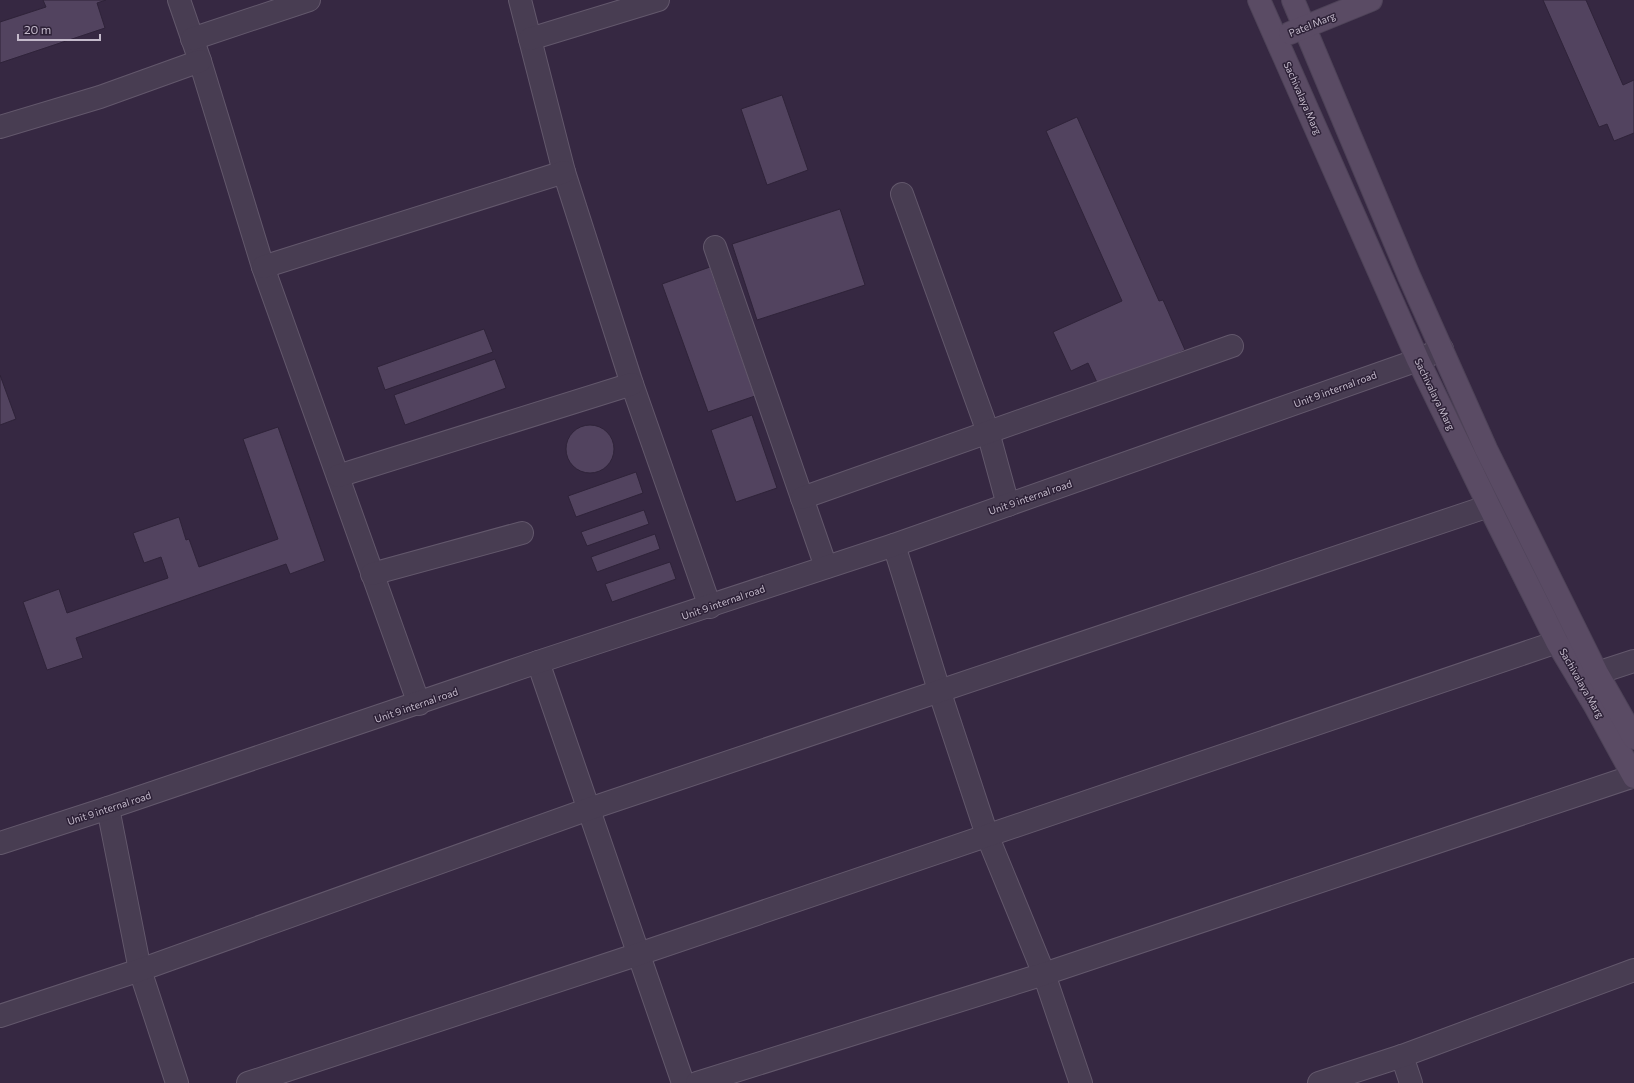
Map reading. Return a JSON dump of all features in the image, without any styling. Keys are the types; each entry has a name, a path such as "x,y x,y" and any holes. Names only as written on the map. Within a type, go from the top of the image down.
{"main road":[{"name":"Sachivalaya Marg","path":"1259,0 1418,360 1557,642 1594,704 1634,777"},
{"name":"Sachivalaya Marg","path":"1293,0 1409,276 1486,449 1597,673 1634,738"},
{"name":"Patel Marg","path":"1276,39 1371,0"}],"street":[{"path":"179,0 200,61 263,267 419,704"},
{"path":"192,39 309,0"},
{"path":"520,0 564,172 632,384 710,607"},
{"path":"530,38 658,0"},
{"path":"0,127 100,97 200,61"},
{"path":"263,267 564,172"},
{"path":"902,194 988,432 1008,505"},
{"path":"715,247 826,566"},
{"path":"802,498 1232,346"},
{"name":"Unit 9 internal road","path":"0,842 108,808 419,704 538,662 710,607 826,566 894,545 1418,360 1442,349"},
{"path":"338,476 632,384"},
{"path":"0,1016 140,970 589,809 1489,506"},
{"path":"372,574 522,532"},
{"path":"894,545 939,690 988,835 1044,974 1081,1083"},
{"path":"248,1083 639,954 1557,642"},
{"path":"1597,673 1634,661"},
{"path":"538,662 683,1083"},
{"path":"697,1083 1044,974 1634,777"},
{"path":"108,808 140,970 177,1083"},
{"path":"1319,1083 1402,1056 1634,970"},
{"path":"1402,1056 1411,1083"}],"building":[{"path":"43,0 106,0 97,3 105,28 0,63 0,22 46,7"},
{"path":"1543,0 1586,0 1623,85 1634,80 1634,133 1614,141 1607,124 1599,127"},
{"path":"782,95 808,170 767,185 741,109"},
{"path":"1077,117 1159,301 1163,300 1185,350 1100,389 1088,363 1071,371 1053,332 1122,301 1046,131"},
{"path":"840,209 865,285 757,320 732,244"},
{"path":"710,267 755,396 708,412 662,284"},
{"path":"484,329 493,352 385,390 377,367"},
{"path":"495,359 506,388 405,425 394,395"},
{"path":"0,375 16,419 0,425"},
{"path":"752,415 777,488 736,502 711,430"},
{"path":"585,425 595,425 607,432 614,444 614,454 607,466 595,473 585,473 577,469 570,462 566,454 566,444 570,436 577,429"},
{"path":"278,427 325,561 290,574 286,564 76,638 83,658 47,670 23,602 59,589 67,613 168,578 161,557 144,563 133,533 179,517 186,540 189,539 199,567 278,539 243,439"},
{"path":"636,472 643,493 576,517 568,496"},
{"path":"644,510 649,524 587,546 581,532"},
{"path":"655,534 660,549 597,572 591,557"},
{"path":"670,562 676,579 612,602 605,584"}]}
